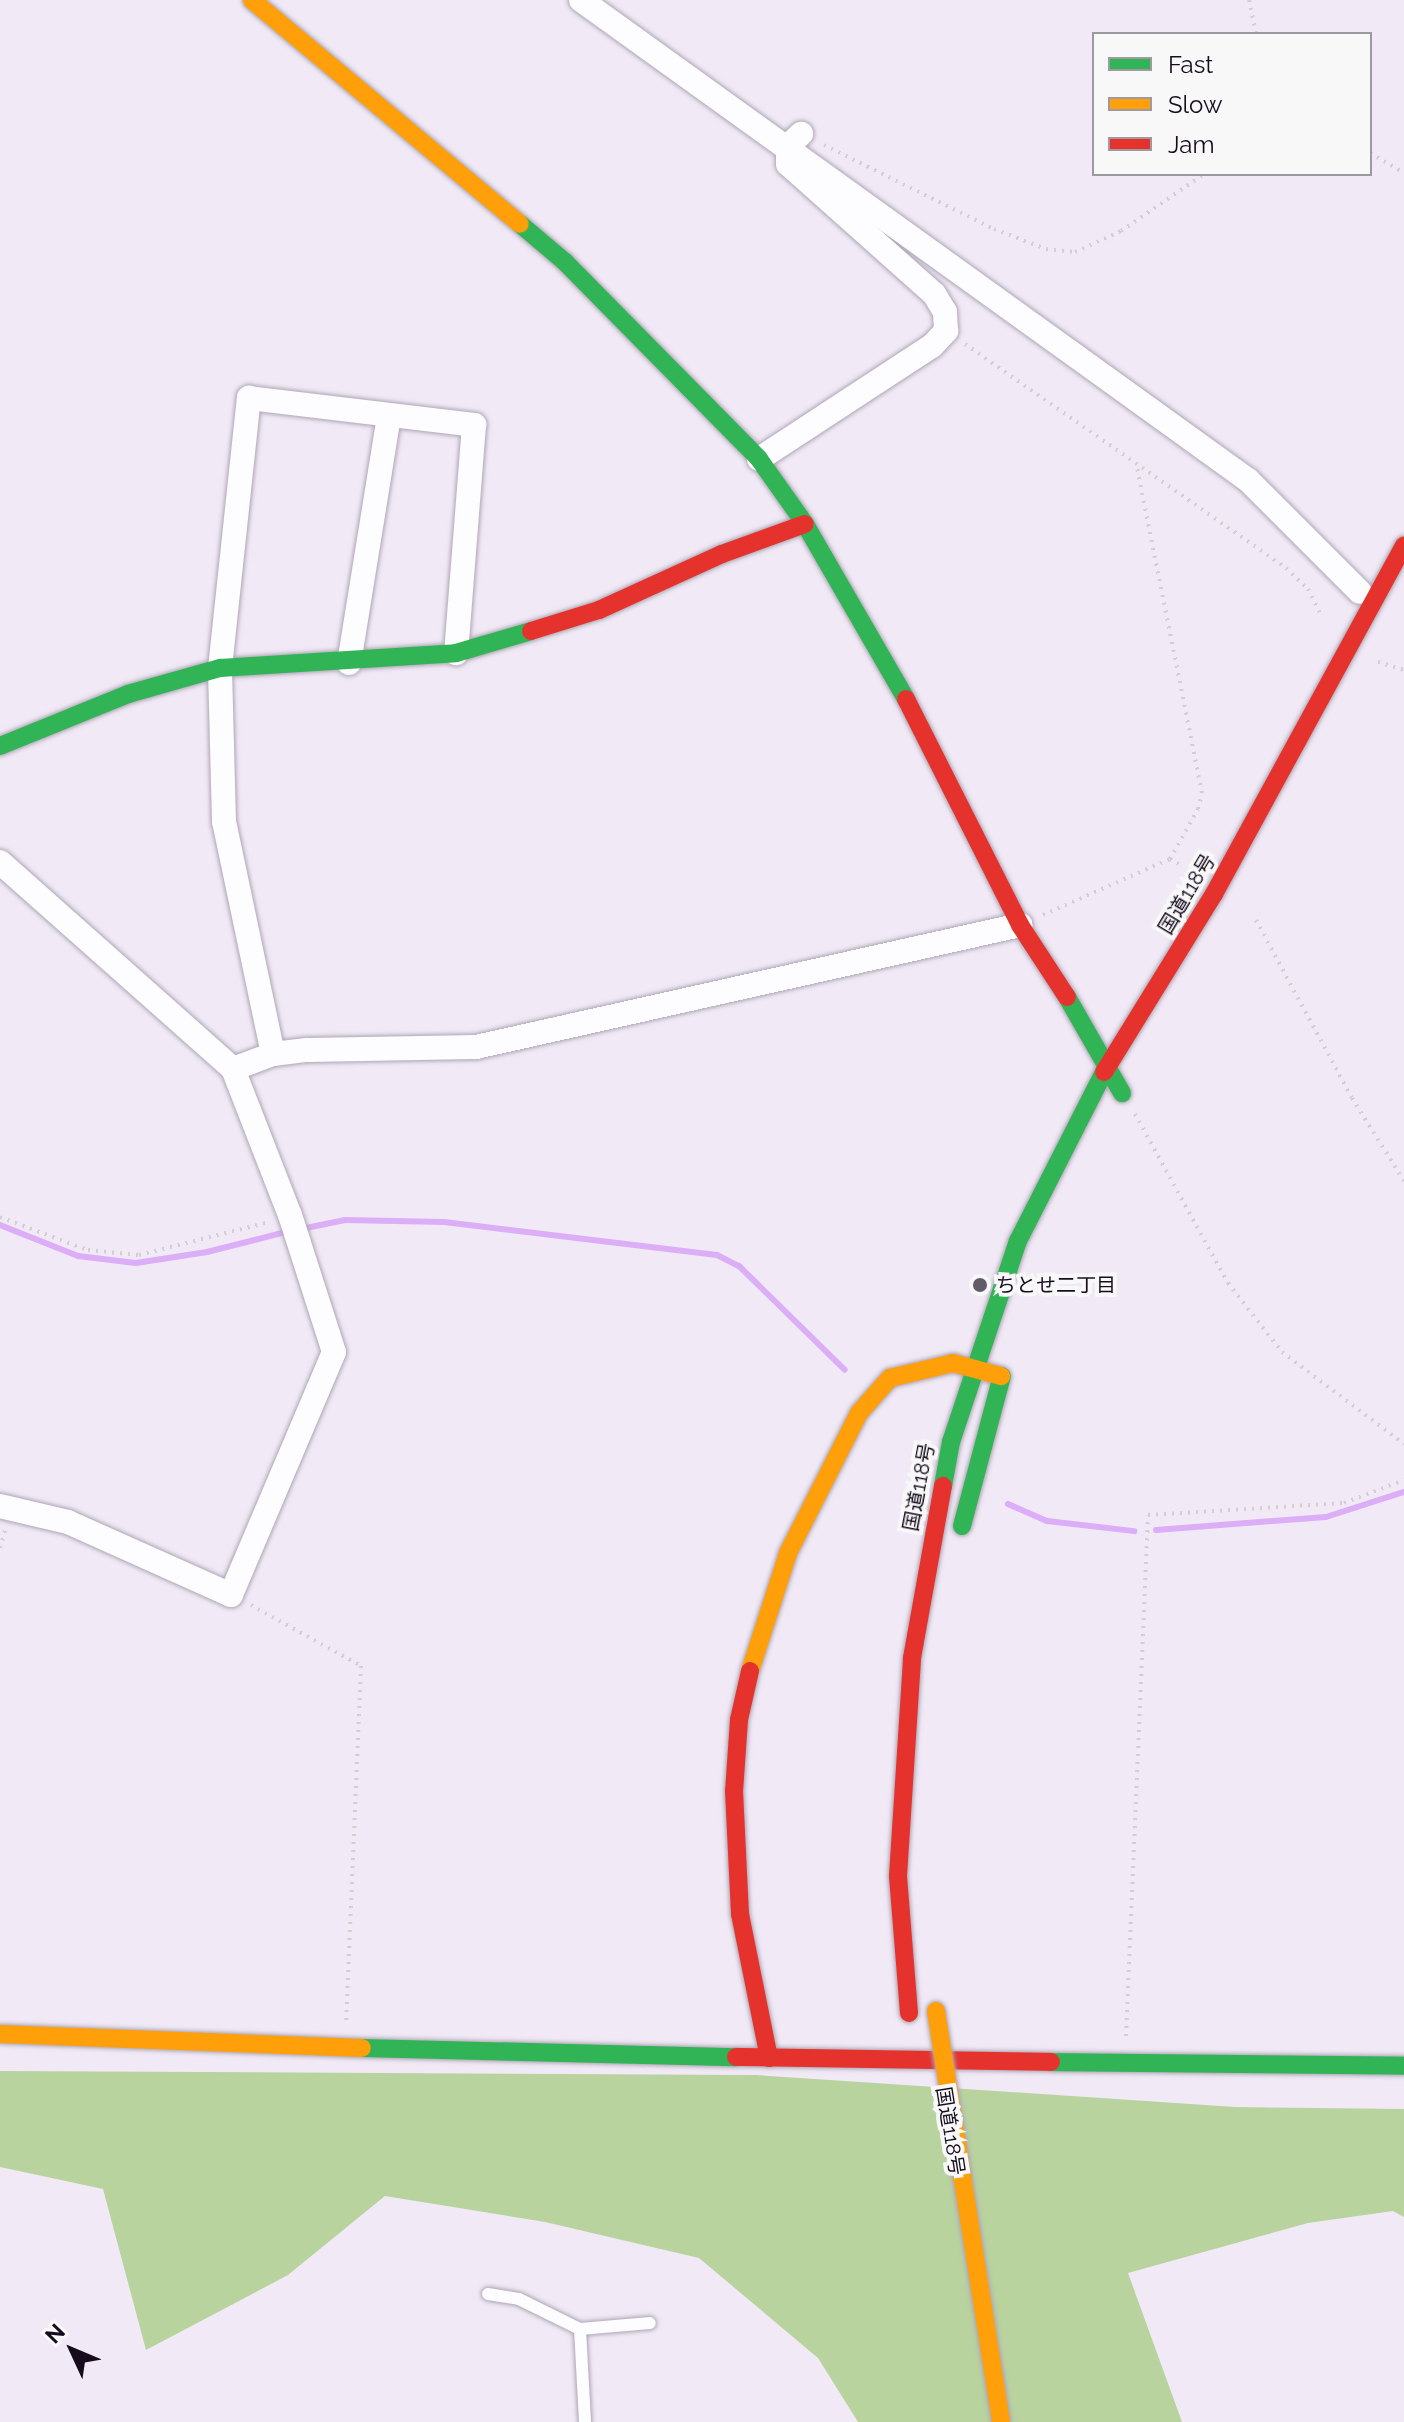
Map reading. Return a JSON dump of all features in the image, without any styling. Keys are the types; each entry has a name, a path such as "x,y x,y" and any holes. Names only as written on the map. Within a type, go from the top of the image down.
{"main road":[{"path":"252,0 565,262 708,402 759,459 805,524 962,803 1020,925 1109,1063 1119,1100"},
{"path":"0,746 128,694 220,668 349,663 456,653 599,610 722,554 805,524"},
{"name":"国道118号","path":"919,2074 898,1876 912,1658 951,1442 1018,1241 1109,1063 1214,894 1344,649 1404,545"},
{"name":"国道118号","path":"1289,799 1344,649"},
{"path":"1119,1100 1139,1067"},
{"path":"769,2058 747,1964 736,1854 739,1720 752,1664 813,1491 859,1413 890,1378 953,1363 1004,1370 959,1540"},
{"name":"国道118号","path":"935,2003 1001,2422"},
{"path":"0,2034 344,2048 769,2058 1127,2060 1404,2066"}],"street":[{"path":"581,0 794,140 1248,480 1360,592"},
{"path":"759,459 932,346 946,331 945,312 934,294 788,164 794,140"},
{"path":"273,1054 224,822 220,668 249,398 474,425 456,653"},
{"path":"349,663 389,415"},
{"path":"0,862 233,1069 294,1224 334,1352 231,1595 68,1522 0,1506"},
{"path":"233,1069 273,1054 341,1048 476,1047 1020,925"}],"lane":[{"path":"488,2294 519,2299 580,2329 650,2323"},
{"path":"580,2329 585,2422"}],"path":[{"path":"1249,0 1256,32"},
{"path":"794,140 994,229 1046,249 1075,252 1121,231 1201,176"},
{"path":"1372,154 1404,173"},
{"path":"946,331 1286,568 1308,589 1321,614"},
{"path":"1020,925 1170,859 1198,809 1202,778 1179,695 1170,625 1136,464"},
{"path":"1366,654 1387,668 1404,670"},
{"path":"1170,859 1181,865"},
{"path":"1256,920 1337,1071 1404,1181"},
{"path":"1119,1100 1213,1260 1282,1352 1404,1444"},
{"path":"0,1217 88,1250 139,1255 294,1224"},
{"path":"1127,2060 1148,1515 1344,1503 1404,1480"},
{"path":"231,1595 361,1666 344,2048"}],"green space":[{"path":"0,2071 756,2075 1235,2107 1404,2109 1404,2217 1393,2211 1308,2223 1128,2273 1182,2422 858,2422 818,2358 699,2258 545,2222 385,2196 288,2275 146,2350 103,2189 0,2167"}],"waterway":[{"path":"301,1229 345,1220 444,1222 717,1255 739,1266 845,1370"},
{"path":"0,1225 78,1256 136,1263 207,1252 290,1231"},
{"path":"1156,1530 1326,1517 1404,1492"},
{"path":"1008,1504 1047,1521 1134,1531"}],"traffic: fast":[{"path":"520,224 565,262 759,459 805,524 906,699"},
{"path":"0,746 128,694 220,668 456,653 531,631"},
{"path":"1067,997 1122,1093"},
{"path":"943,1486 951,1442 1018,1241 1104,1072"},
{"path":"962,1526 1002,1376"},
{"path":"362,2048 736,2057"},
{"path":"1051,2062 1404,2066"}],"traffic: slow":[{"path":"252,0 520,224"},
{"path":"750,1671 788,1553 859,1413 890,1378 953,1363 1001,1376"},
{"path":"936,2011 1001,2422"},
{"path":"0,2034 362,2048"}],"traffic: jam":[{"path":"531,631 599,610 722,554 805,524"},
{"path":"1104,1072 1214,894 1404,545"},
{"path":"906,699 1020,925 1067,997"},
{"path":"909,2013 898,1876 912,1658 943,1486"},
{"path":"750,1671 739,1720 734,1791 740,1914 769,2058"},
{"path":"736,2057 1051,2062"}],"place":[{"name":"ちとせ二丁目","path":"980,1285"}]}
